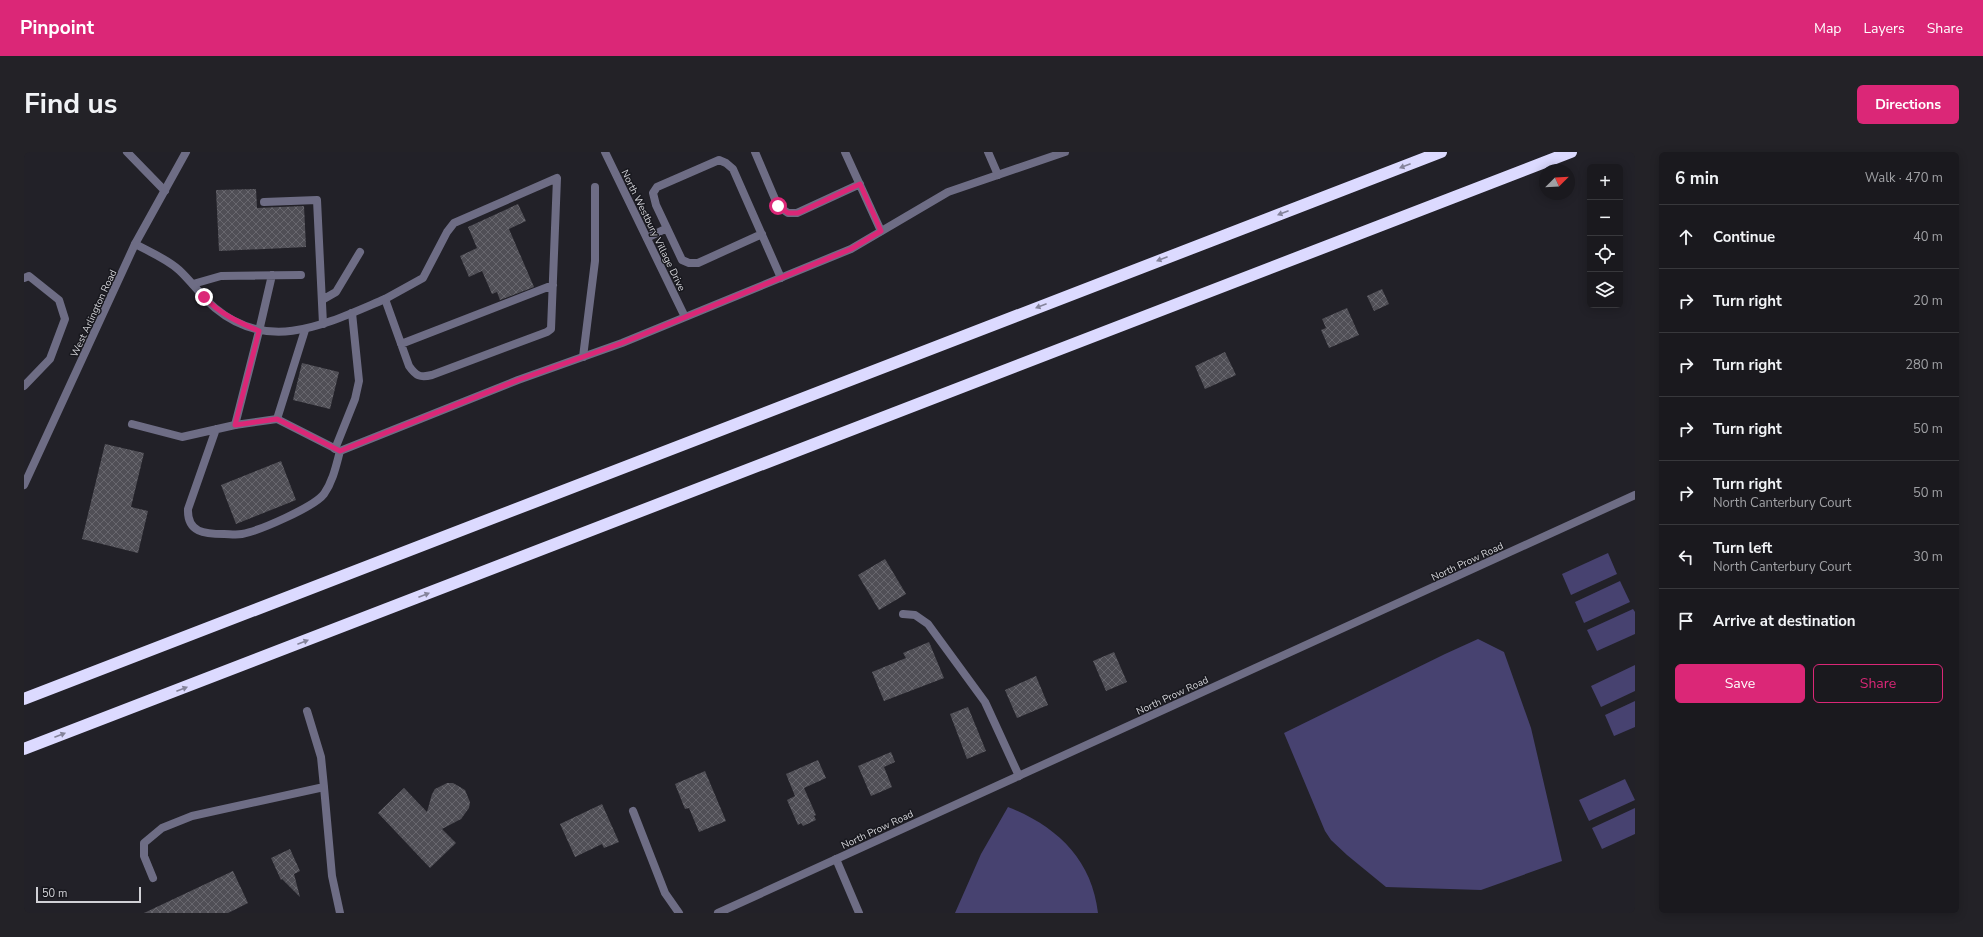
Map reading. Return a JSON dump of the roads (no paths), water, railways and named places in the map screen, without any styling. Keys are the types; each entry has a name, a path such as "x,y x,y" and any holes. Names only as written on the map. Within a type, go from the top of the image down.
{"highway":[{"path":"24,699 1441,152"},
{"path":"24,749 1571,152"}],"street":[{"path":"126,152 165,191"},
{"name":"West Arlington Road","path":"24,485 135,244 186,152"},
{"name":"North Westbury Village Drive","path":"605,152 685,317"},
{"path":"754,152 778,206 788,213 798,213 860,184"},
{"path":"845,152 881,231"},
{"path":"988,152 998,175"},
{"path":"132,424 182,437 235,425 277,419 337,450 518,380 583,357 781,278 851,249 948,192 1065,152"},
{"path":"762,234 698,263 689,263 682,260 656,205 654,193 657,187 719,160 726,162 733,169 762,234 781,278"},
{"path":"135,244 168,261 193,284 215,308 230,318 259,331 281,332 305,330 385,299 423,278 447,232 454,223 558,178 552,325 548,332 423,377 416,375 409,366 385,299"},
{"path":"583,357 595,261 595,187"},
{"path":"264,202 316,200 323,324"},
{"path":"647,238 667,228"},
{"path":"322,300 336,292 360,252"},
{"path":"235,425 272,275"},
{"path":"193,284 221,276 301,275"},
{"path":"24,278 29,276 59,300 65,319 50,359 24,386"},
{"path":"401,344 553,285"},
{"path":"216,429 188,509 190,522 196,530 205,534 242,534 298,512 312,504 323,495 332,481 337,450 355,399 359,381 352,313"},
{"path":"277,419 305,330"},
{"name":"North Prow Road","path":"718,913 1635,495"},
{"path":"903,614 916,615 928,624 984,702 1019,776"},
{"path":"307,711 320,757 332,876 340,913"},
{"path":"153,878 144,856 144,843 162,828 192,816 324,787"},
{"path":"634,811 665,893 679,913"},
{"path":"836,859 859,913"}]}
